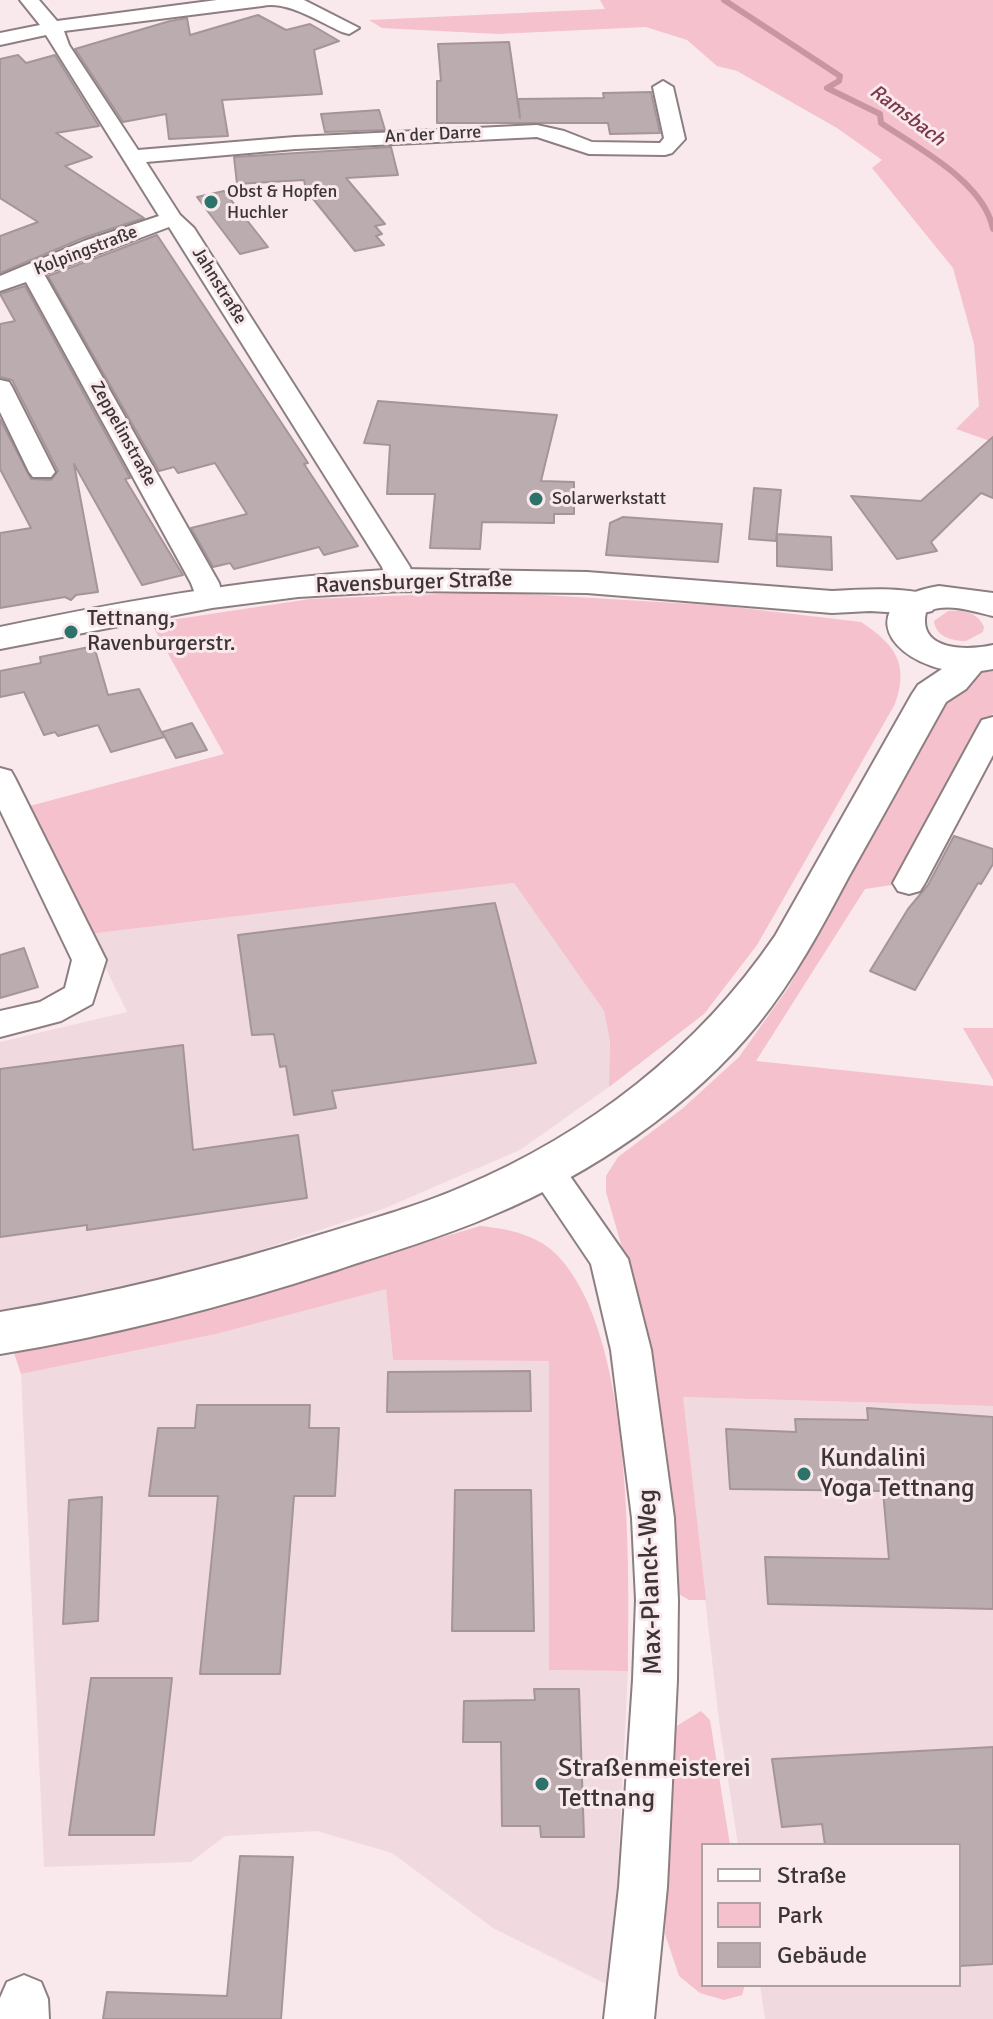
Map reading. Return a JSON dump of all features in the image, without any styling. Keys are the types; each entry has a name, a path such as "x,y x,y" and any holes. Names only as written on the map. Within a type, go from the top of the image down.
{"main road":[{"path":"0,1333 148,1304 254,1278 447,1213 545,1169 668,1086 735,1022 790,946 922,645 954,595 993,568"},
{"name":"Ravensburger Straße","path":"0,638 271,589 399,579 513,579 832,602 922,645"},
{"path":"954,595 993,605"},
{"path":"922,645 953,681 981,659"}],"street":[{"name":"Jahnstraße","path":"29,0 53,28 59,45 130,157 172,219 183,228 381,542 396,567 399,579"},
{"path":"0,39 53,28 262,0"},
{"path":"278,0 291,1 349,28"},
{"name":"An der Darre","path":"130,157 295,143 537,131 557,135 589,148 665,149 675,139 663,87"},
{"name":"Kolpingstraße","path":"0,284 92,246 172,219"},
{"name":"Zeppelinstraße","path":"32,272 205,583 209,598"},
{"path":"0,387 42,472"},
{"path":"909,883 993,727"},
{"path":"0,778 8,812 89,960 80,995 49,1012 0,1024"},
{"name":"Max-Planck-Weg","path":"545,1169 609,1259 631,1350 653,1518 657,1600 655,1680 643,1887 629,2019"}],"shaded area":[{"path":"514,883 604,1011 610,1042 609,1087 520,1150 383,1209 215,1265 0,1312 0,1042 127,1012 89,934"},
{"path":"386,1288 393,1360 549,1361 549,1670 628,1671 612,1987 493,1928 392,1853 317,1831 225,1836 191,1862 44,1867 21,1374 216,1334"},
{"path":"682,1397 993,1406 993,2019 765,2019 760,1987 961,1987 961,1843 738,1843 719,1721"}],"green space":[{"path":"600,0 993,0 993,442 956,429 979,406 974,344 953,268 872,168 882,160 837,128 737,71 717,66 687,40 646,27 498,34 382,28 369,20 605,9"},
{"path":"493,592 725,606 861,622 883,639 896,657 901,678 895,704 757,945 704,1014 609,1087 610,1042 604,1011 514,883 89,934 26,807 224,754 151,623 310,599"},
{"path":"948,611 974,615 984,627 983,632 966,641 946,637 938,631 934,621"},
{"path":"993,662 993,713 905,883 865,889 756,1061 993,1086 993,1406 683,1397 706,1600 689,1600 677,1593 658,1393 640,1310 606,1192 606,1176 618,1157 682,1109 739,1057 788,988 948,701 974,665"},
{"path":"963,1028 993,1028 993,1080"},
{"path":"480,1226 531,1238 558,1256 583,1292 601,1340 614,1394 622,1453 628,1572 628,1671 549,1670 549,1361 393,1360 386,1289 216,1334 21,1374 12,1347 302,1279"},
{"path":"701,1711 710,1720 730,1843 701,1843 701,1987 744,1987 742,1995 724,2000 700,1993 679,1976 665,1934 675,1727"}],"building":[{"path":"258,15 286,30 310,24 339,41 314,50 322,94 222,100 228,136 169,139 166,114 123,122 75,49 170,21 187,18 190,35"},
{"path":"509,42 520,118 518,99 604,98 603,93 651,92 660,133 610,134 608,123 437,123 437,81 441,81 438,44"},
{"path":"18,55 26,63 55,55 99,126 56,133 92,157 65,166 144,218 83,238 0,273 0,236 38,222 0,198 0,59"},
{"path":"379,110 385,130 325,132 321,114"},
{"path":"391,147 398,175 346,178 385,224 375,226 382,234 376,236 384,245 355,251 306,190 304,180 237,184 234,157"},
{"path":"224,191 268,247 240,254 197,197"},
{"path":"157,235 308,463 304,464 358,546 324,555 319,547 234,569 230,563 213,567 191,528 247,514 215,463 178,473 174,467 159,471 48,276"},
{"path":"25,286 130,478 125,479 183,575 142,585 74,464 98,592 76,595 71,600 65,597 0,608 0,533 31,528 0,469 0,419 31,479 51,480 58,471 12,380 0,377 0,324 15,321 0,294"},
{"path":"378,401 557,415 541,481 574,482 574,514 554,514 554,523 482,522 480,549 430,548 435,494 387,494 390,445 364,443"},
{"path":"993,437 993,498 981,493 931,542 937,551 897,559 851,496 921,501"},
{"path":"754,488 781,490 776,541 749,539"},
{"path":"623,517 722,524 718,562 606,555 610,523"},
{"path":"777,534 831,537 832,570 777,566"},
{"path":"94,646 108,695 139,689 164,737 111,752 98,725 58,736 55,732 44,735 24,692 0,697 0,671 41,663 40,657"},
{"path":"192,723 207,750 176,758 162,732"},
{"path":"954,836 993,849 993,864 981,884 978,883 915,990 870,971 908,909 928,885"},
{"path":"495,903 536,1063 332,1091 336,1108 294,1115 286,1066 280,1067 274,1034 252,1035 238,935"},
{"path":"24,948 38,987 0,998 0,955"},
{"path":"183,1045 193,1150 298,1135 307,1198 87,1230 87,1225 0,1237 0,1069"},
{"path":"530,1371 531,1411 387,1412 388,1372"},
{"path":"197,1405 310,1405 309,1428 339,1428 335,1496 294,1496 280,1674 200,1674 218,1496 149,1496 158,1428 195,1428"},
{"path":"867,1408 993,1417 993,1609 768,1604 765,1557 889,1559 883,1491 730,1489 726,1429 796,1432 795,1419 868,1420"},
{"path":"455,1490 531,1490 534,1631 452,1631"},
{"path":"102,1497 98,1621 63,1624 69,1500"},
{"path":"91,1678 172,1678 154,1835 69,1835"},
{"name":"Straßenmeisterei Tettnang","path":"534,1689 579,1689 584,1837 541,1837 540,1826 502,1826 501,1742 463,1742 464,1701 535,1700"},
{"path":"993,1747 993,1964 961,1966 961,1843 825,1843 822,1824 782,1827 772,1759"},
{"path":"240,1856 293,1857 281,2019 103,2019 107,1992 227,1996"}],"waterway":[{"name":"Ramsbach","path":"724,0 840,76 839,81 827,88 880,114 881,123 948,168 977,196 993,229"}],"place":[{"name":"Obst & Hopfen Huchler","path":"211,202"},
{"name":"Solarwerkstatt","path":"536,499"},
{"name":"Tettnang, Ravenburgerstr.","path":"71,632"},
{"name":"Kundalini Yoga Tettnang","path":"804,1474"},
{"name":"Straßenmeisterei Tettnang","path":"542,1784"}]}
